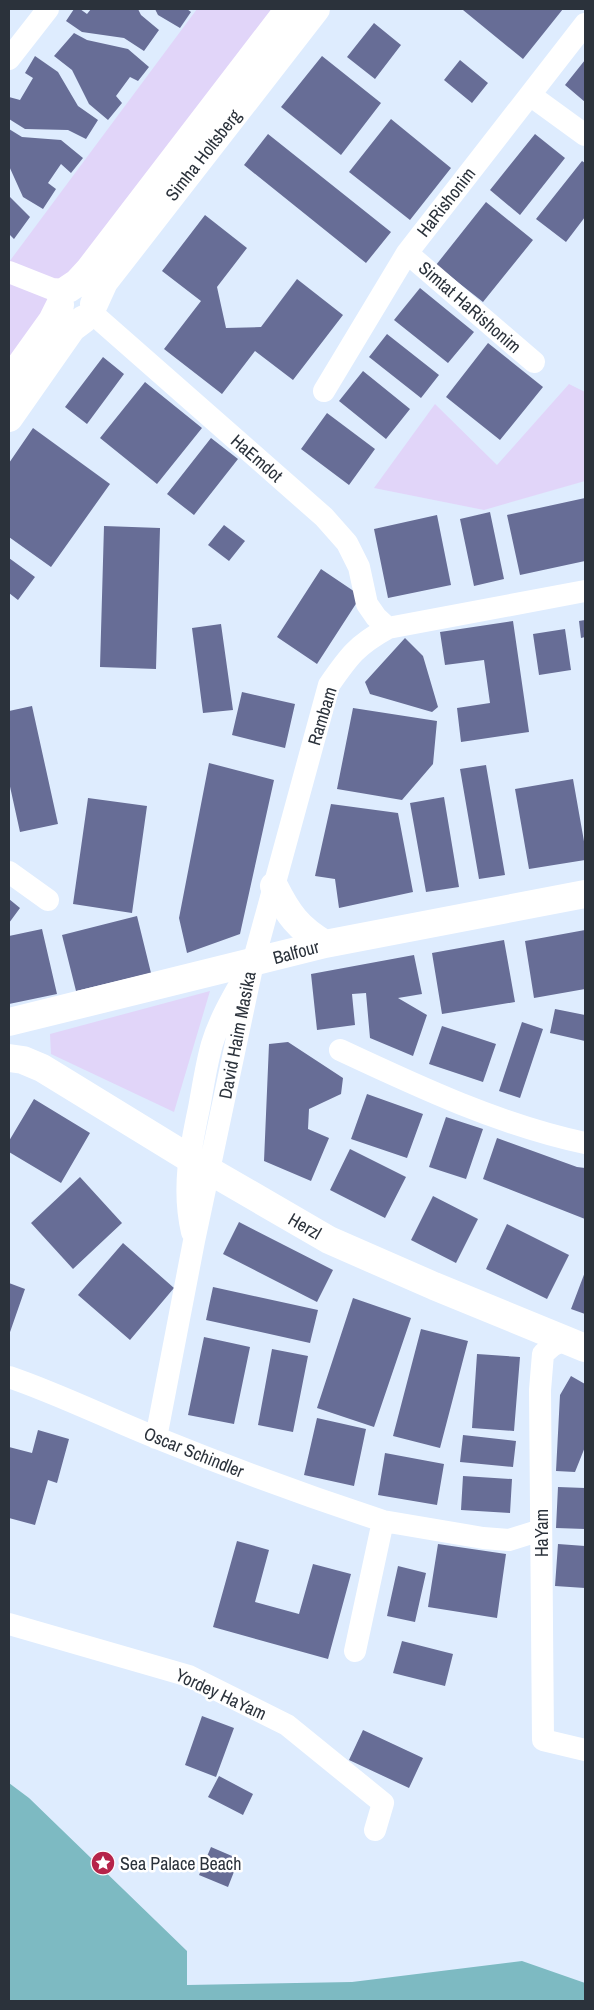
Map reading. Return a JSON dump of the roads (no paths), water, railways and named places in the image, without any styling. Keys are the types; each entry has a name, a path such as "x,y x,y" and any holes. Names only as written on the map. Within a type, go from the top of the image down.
{"street":[{"path":"9,59 48,9"},
{"name":"Simha Holtsberg","path":"9,381 52,321 61,294 77,283 89,270 289,9"},
{"name":"Simha Holtsberg","path":"9,418 72,328 90,312 104,282 316,9"},
{"name":"HaRishonim","path":"324,391 406,253 585,24"},
{"path":"530,95 585,135"},
{"name":"Simtat HaRishonim","path":"406,253 534,362"},
{"path":"9,272 61,294 64,315 68,318 78,321 90,312"},
{"name":"HaEmdot","path":"90,312 324,517 347,543 359,568 367,604 376,617 388,628"},
{"name":"Rambam","path":"252,963 330,684 347,659 365,640 388,628 585,591"},
{"path":"9,872 48,900"},
{"path":"274,886 286,910 297,924 325,944"},
{"name":"Balfour","path":"9,1022 325,944 585,894"},
{"name":"David Haim Masika","path":"156,1438 194,1241 187,1211 186,1188 199,1164 212,1044 227,1008 252,963"},
{"path":"340,1050 425,1090 524,1126 585,1143"},
{"name":"Herzl","path":"9,1058 23,1060 42,1068 199,1164 329,1240 434,1286 576,1343"},
{"name":"HaYam","path":"576,1343 552,1346 543,1354 540,1390 543,1740 585,1750"},
{"name":"Oscar Schindler","path":"9,1377 36,1386 156,1438 272,1483 383,1521 483,1538 509,1540 541,1530"},
{"path":"355,1651 383,1521"},
{"name":"Yordey HaYam","path":"9,1624 189,1676 287,1725 383,1804 375,1830"}],"place":[{"name":"Sea Palace Beach","path":"103,1863"}]}
